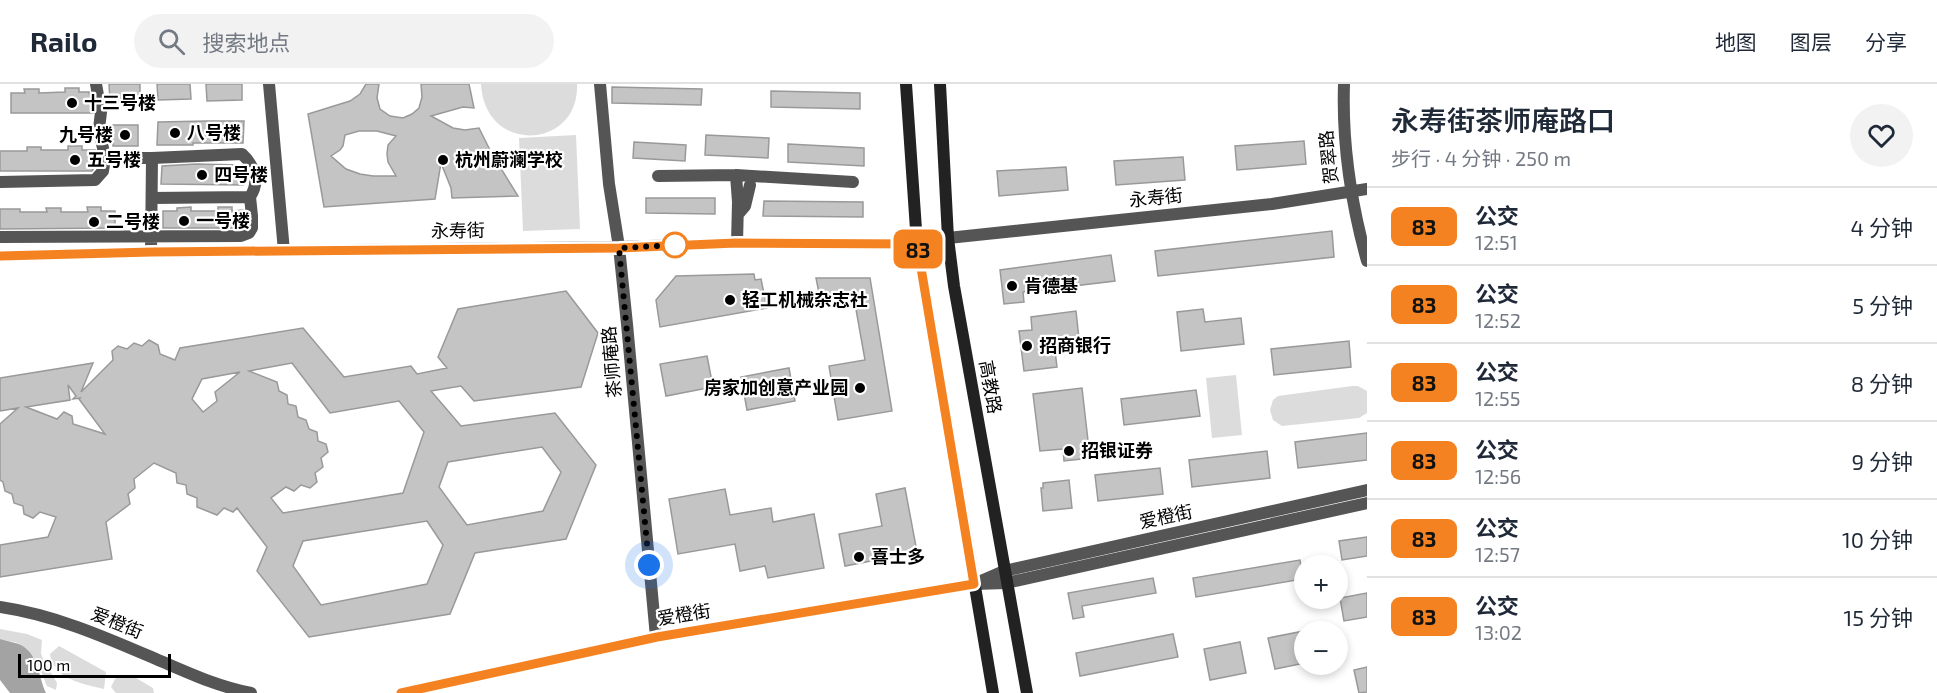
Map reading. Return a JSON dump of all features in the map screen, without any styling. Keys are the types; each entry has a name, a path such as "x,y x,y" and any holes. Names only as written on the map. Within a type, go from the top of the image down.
{"main road":[{"path":"906,84 917,244 993,693"},
{"name":"高教路","path":"940,84 948,238 954,286 1027,693"}],"street":[{"path":"0,182 95,180 103,171 105,158 99,129 101,112 96,84"},
{"path":"269,84 284,251"},
{"name":"茶师庵路","path":"600,84 609,184 619,248 657,637"},
{"name":"贺翠路","path":"1344,84 1343,119 1351,192 1367,261"},
{"path":"0,237 241,236 249,233 252,228 250,197 254,190 254,168 252,162 242,154 105,158"},
{"path":"152,158 152,252"},
{"path":"736,175 738,214 736,243"},
{"path":"658,176 736,175 853,182"},
{"path":"738,214 745,206 750,185"},
{"name":"永寿街","path":"948,238 1272,204 1367,189"},
{"path":"152,198 250,197"},
{"name":"永寿街","path":"0,256 152,252 619,248 736,243 917,244"},
{"name":"爱橙街","path":"401,693 657,637 974,584 1367,490"},
{"name":"爱橙街","path":"1005,577 1367,503"},
{"name":"爱橙街","path":"0,608 45,616 97,633 223,687 251,693"}],"shaded area":[{"path":"481,84 577,84 574,106 564,122 549,132 532,135 514,133 498,124 486,107"},
{"path":"576,135 580,229 523,231 519,138"},
{"path":"1236,375 1242,435 1212,438 1206,378"},
{"path":"1358,386 1367,391 1367,413 1359,418 1282,426 1273,420 1270,410 1273,400 1278,396"},
{"path":"0,629 27,634 42,640 41,653 57,683 56,690 47,686 37,662 25,647 0,639"},
{"path":"0,639 19,644 31,653 46,693 10,693 0,680"},
{"path":"59,646 106,672 104,689 63,675 52,662 50,654"},
{"path":"123,675 136,678 153,688 154,693 116,693 111,687 115,679"}],"building":[{"path":"109,84 140,84 140,102 110,102"},
{"path":"157,84 190,84 191,99 158,100"},
{"path":"206,84 242,84 242,100 207,101"},
{"path":"366,84 379,84 377,98 380,109 390,116 403,118 419,108 422,97 421,84 469,84 474,108 463,107 431,116 453,128 465,130 479,128 518,196 452,198 451,188 441,163 435,199 324,207 308,114 350,101 360,94","holes":["359,131 377,131 396,136 388,145 387,154 388,162 396,176 360,174 346,169 331,156 343,146 345,135"]},
{"path":"612,87 702,89 701,105 612,103"},
{"path":"65,88 79,88 79,92 89,92 93,113 11,113 11,93 25,93 24,89 39,89 39,93 65,92"},
{"path":"771,91 860,93 860,109 771,107"},
{"path":"244,121 243,143 157,145 158,122"},
{"name":"九号楼","path":"113,125 138,125 138,146 113,146"},
{"path":"706,135 769,138 768,158 705,155"},
{"path":"1304,141 1306,164 1237,170 1235,146"},
{"path":"634,142 686,145 685,161 633,158"},
{"path":"788,144 864,148 864,166 788,162"},
{"path":"68,146 82,146 82,150 95,150 95,166 92,171 0,171 0,151 27,151 27,147 41,147 41,150 68,150"},
{"path":"1183,157 1185,180 1116,185 1114,161"},
{"name":"四号楼","path":"241,165 243,185 161,184 162,166"},
{"path":"1066,167 1068,190 999,196 997,171"},
{"path":"646,198 715,198 715,214 646,213"},
{"path":"764,201 863,202 863,217 763,216"},
{"path":"87,207 101,207 101,211 115,211 115,228 0,229 0,209 47,212 46,208 61,208 61,212 88,212"},
{"path":"191,207 191,211 218,211 218,207 232,207 232,211 243,210 244,226 239,228 163,228 163,211 177,211 177,208"},
{"path":"1332,231 1334,257 1158,276 1155,251"},
{"path":"1111,255 1115,281 1023,292 1024,302 1004,304 1000,270"},
{"path":"754,274 755,280 761,279 767,308 660,327 656,300 676,276"},
{"path":"816,278 870,278 892,411 838,420 829,366 865,360 854,298 821,303"},
{"path":"566,291 598,333 581,387 474,401 461,386 431,391 461,426 555,413 596,465 566,539 475,553 450,614 309,637 257,571 267,547 237,508 233,512 224,508 217,515 197,507 197,498 187,494 186,485 177,483 176,473 154,463 134,479 135,488 128,494 130,504 106,522 112,559 0,577 0,545 48,537 56,517 40,512 33,518 24,514 23,506 14,503 12,494 5,491 3,482 0,480 0,424 18,408 0,411 0,378 93,363 81,392 113,360 112,351 118,346 127,349 134,343 142,346 149,340 158,345 160,354 175,360 180,348 303,328 344,377 411,366 417,374 447,368 438,357 458,309","holes":["292,363 330,413 399,401 424,432 403,493 283,513 271,498 286,487 294,491 301,485 310,488 317,482 315,473 323,467 321,458 328,452 326,444 318,441 317,432 309,429 306,420 298,417 296,406 288,404 287,395 279,391 277,382 249,371","240,372 215,392 217,401 203,412 192,399 202,379","68,385 76,396 73,399 80,398 105,434 73,424 72,416 64,412 57,419 26,407 70,400","542,447 561,472 543,511 467,525 439,487 448,462","427,521 443,545 427,584 321,605 293,566 303,541"]},
{"path":"1203,309 1205,322 1241,318 1244,344 1181,351 1177,312"},
{"path":"1076,311 1079,339 1054,342 1057,367 1024,371 1019,331 1032,330 1031,317"},
{"path":"1349,341 1351,367 1274,375 1271,349"},
{"path":"707,356 713,387 666,396 660,364"},
{"path":"789,368 795,401 747,410 741,377"},
{"path":"1082,388 1090,458 1064,461 1063,449 1040,451 1033,394"},
{"path":"1196,390 1200,416 1124,425 1121,399"},
{"path":"1367,433 1367,460 1298,468 1295,442"},
{"path":"1267,451 1270,478 1192,487 1189,460"},
{"path":"1160,468 1163,494 1098,501 1095,475"},
{"path":"1069,480 1072,508 1043,511 1041,488 1043,488 1043,483"},
{"path":"905,488 917,552 845,566 839,534 882,526 876,494"},
{"path":"725,489 730,515 771,508 773,522 814,514 824,568 768,578 765,566 740,571 735,544 678,554 669,499"},
{"path":"1367,537 1367,556 1348,559 1348,555 1341,555 1339,541"},
{"path":"1294,561 1294,581 1196,597 1193,578"},
{"path":"1153,578 1156,593 1082,606 1084,617 1073,619 1068,593"},
{"path":"1367,593 1367,617 1344,621 1342,609 1348,609 1348,597"},
{"path":"1294,633 1294,665 1275,669 1268,638"},
{"path":"1173,634 1178,657 1080,676 1076,653"},
{"path":"1240,642 1246,673 1210,680 1204,649"},
{"path":"1367,667 1367,692 1359,693 1354,670"}],"bus line":[{"name":"83","path":"0,256 152,252 619,248 736,243 917,244 974,584 657,637 401,693"}],"place":[{"name":"十三号楼","path":"72,103"},
{"name":"八号楼","path":"175,133"},
{"name":"九号楼","path":"125,135"},
{"name":"五号楼","path":"75,160"},
{"name":"杭州蔚澜学校","path":"443,160"},
{"name":"四号楼","path":"202,175"},
{"name":"一号楼","path":"184,221"},
{"name":"二号楼","path":"94,222"},
{"name":"肯德基","path":"1012,286"},
{"name":"轻工机械杂志社","path":"730,300"},
{"name":"招商银行","path":"1027,346"},
{"name":"房家加创意产业园","path":"860,388"},
{"name":"招银证券","path":"1069,451"},
{"name":"喜士多","path":"859,557"}],"route":[{"path":"649,565 619,248 675,245"}]}
